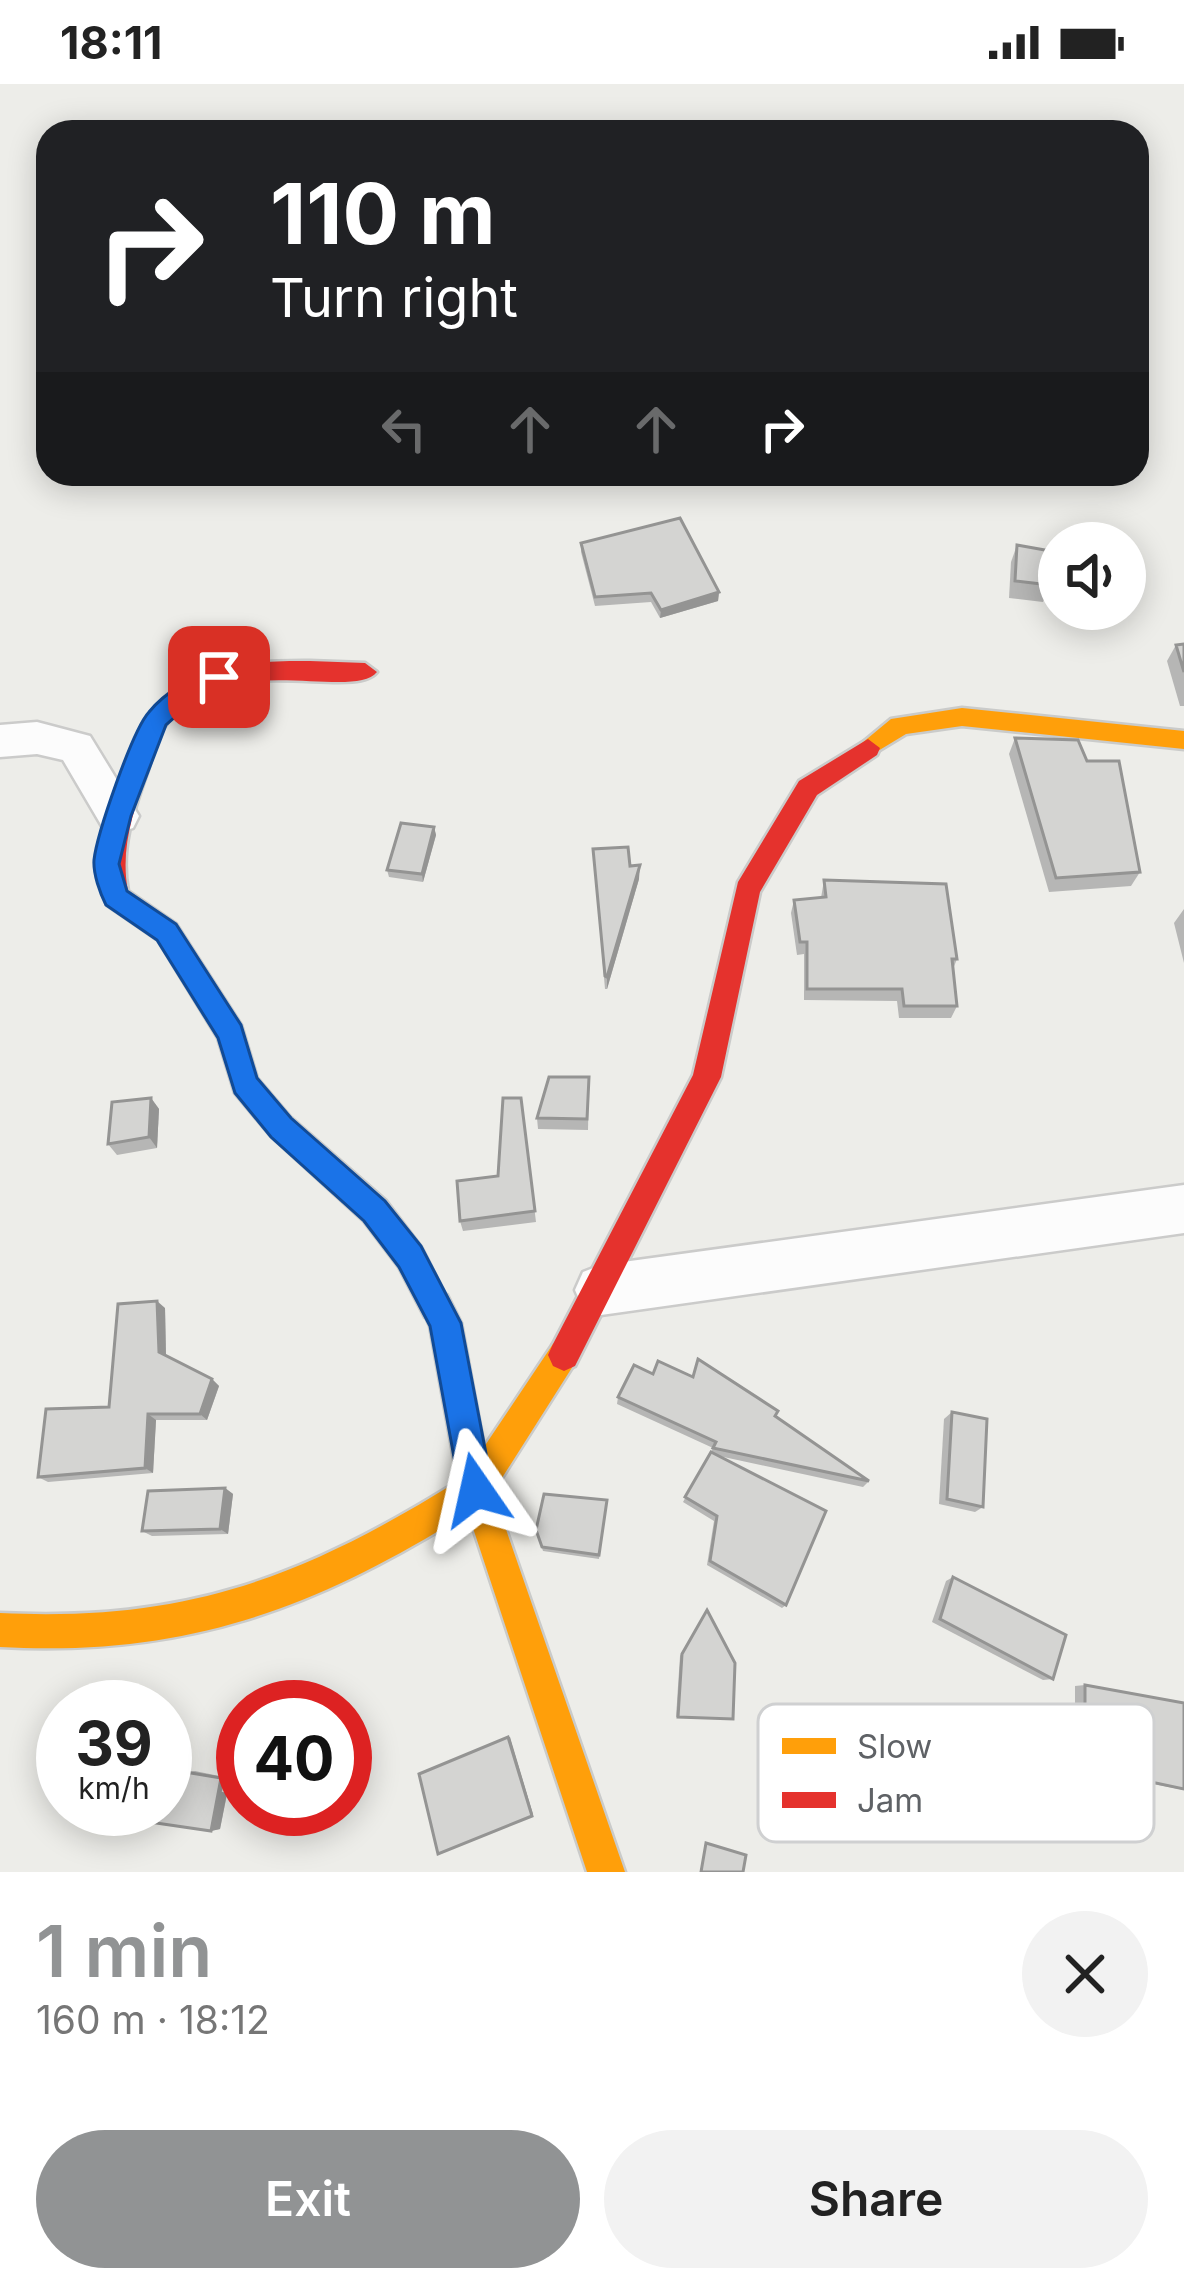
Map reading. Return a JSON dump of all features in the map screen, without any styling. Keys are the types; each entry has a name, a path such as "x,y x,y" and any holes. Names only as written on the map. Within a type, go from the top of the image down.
{"street":[{"path":"365,672 248,672 219,677 184,694 156,720 118,816 106,864 116,897 167,932 231,1034 245,1084 281,1127 375,1211 410,1257 445,1323 476,1490 606,1872"},
{"path":"0,1630 71,1634 147,1631 180,1624 292,1588 366,1556 476,1490 555,1373 707,1077 747,890 808,788 900,725 962,717 1184,740"},
{"path":"0,741 38,738 76,747 118,816"},
{"path":"601,1290 1184,1209"}],"building":[{"path":"680,518 719,592 661,610 651,593 595,597 581,543"},
{"path":"1017,545 1038,549 1038,584 1015,581"},
{"path":"1184,644 1184,672 1176,645"},
{"path":"1015,738 1078,740 1087,761 1119,761 1140,872 1056,878"},
{"path":"401,823 434,827 422,874 387,870"},
{"path":"628,847 630,866 640,865 607,977 593,849"},
{"path":"824,880 946,884 957,959 952,959 957,1006 904,1006 902,989 807,989 807,942 800,942 794,900 826,897"},
{"path":"549,1077 589,1077 587,1119 537,1118"},
{"path":"151,1098 149,1137 108,1144 112,1102"},
{"path":"503,1098 521,1098 535,1211 460,1221 457,1181 498,1176"},
{"path":"157,1301 159,1352 212,1379 200,1414 148,1414 145,1468 38,1477 46,1409 109,1407 118,1304"},
{"path":"698,1359 778,1411 775,1416 869,1481 713,1448 716,1442 618,1397 634,1365 653,1374 658,1361 693,1377"},
{"path":"952,1412 987,1419 983,1507 947,1499"},
{"path":"711,1452 826,1511 786,1605 710,1561 717,1516 685,1497"},
{"path":"225,1488 220,1529 142,1531 148,1491"},
{"path":"544,1494 607,1500 599,1555 542,1547 536,1530"},
{"path":"953,1577 1066,1635 1053,1679 940,1619"},
{"path":"707,1610 735,1663 733,1719 678,1717 682,1654"},
{"path":"1085,1685 1184,1703 1184,1789 1154,1783 1154,1704 1085,1704"},
{"path":"508,1737 532,1816 438,1854 419,1774"},
{"path":"192,1773 216,1777 211,1831 192,1828"},
{"path":"706,1843 746,1855 743,1872 701,1872"}],"traffic: slow":[{"path":"868,748 900,726 962,717 1184,740"},
{"path":"0,1630 130,1630 191,1620 250,1603 364,1555 476,1489 445,1323 436,1306"},
{"path":"564,1355 476,1489 606,1872"}],"traffic: jam":[{"path":"365,672 252,671 199,685 176,699 149,733 122,809 113,881 116,897 167,932 231,1034 245,1084 281,1127 375,1211 410,1257 436,1306"},
{"path":"564,1355 707,1077 747,890 808,788 868,748"}],"route":[{"path":"219,677 184,694 156,720 118,816 117,835 106,864 116,897 167,932 231,1034 245,1084 281,1127 375,1211 410,1257 445,1323 476,1490"}]}
